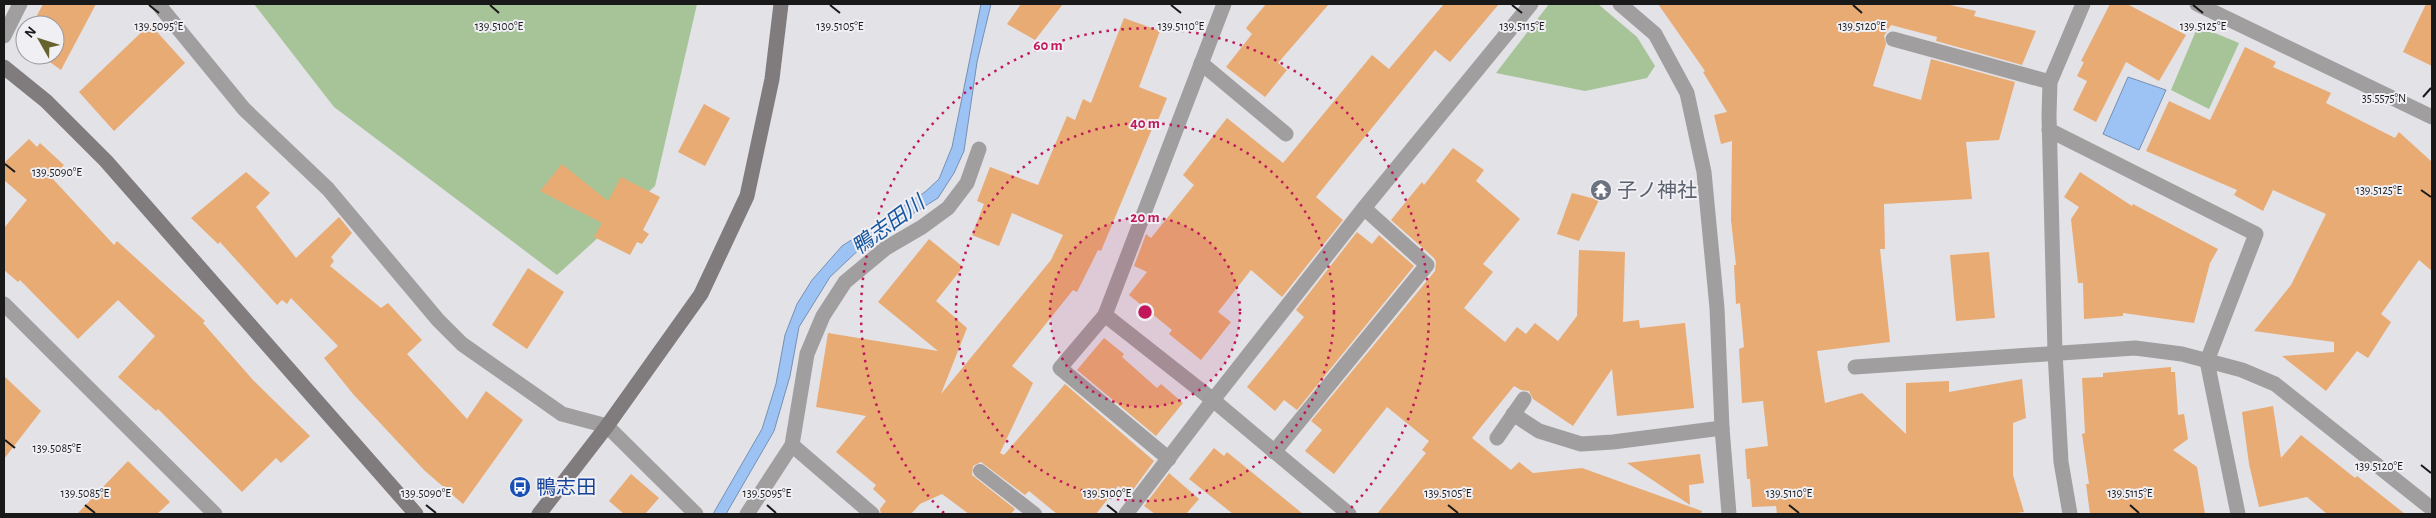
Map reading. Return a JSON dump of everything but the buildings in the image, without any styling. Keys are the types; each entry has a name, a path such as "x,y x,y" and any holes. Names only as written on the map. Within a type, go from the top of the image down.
{"street":[{"path":"4,36 20,4"},
{"path":"158,4 244,109 328,189 438,320 462,344 562,414 607,426 696,514"},
{"path":"539,514 607,426 701,294 747,196 772,79 782,4"},
{"path":"1169,459 1060,368 1105,315 1224,4"},
{"path":"1126,514 1364,208 1532,4"},
{"path":"1620,4 1655,34 1687,93 1704,172 1717,308 1722,428 1730,514"},
{"path":"2070,514 2061,462 2055,352 2050,82 2082,4"},
{"path":"2197,4 2432,118"},
{"path":"1893,38 2050,82"},
{"path":"1201,63 1286,134"},
{"path":"4,67 46,101 106,161 416,514"},
{"path":"2050,130 2256,234 2207,361 2238,514"},
{"path":"747,514 792,445 808,354 823,316 845,282 886,248 922,228 948,208 967,183 979,149"},
{"path":"1274,452 1427,266 1364,208"},
{"path":"4,304 215,514"},
{"path":"1105,315 1213,400 1349,514"},
{"path":"1855,367 2135,348 2182,354 2242,370 2275,384 2432,510"},
{"path":"1497,438 1524,398"},
{"path":"1513,414 1539,431 1581,444 1613,442 1722,428"},
{"path":"792,445 872,514"}],"lane":[{"path":"980,471 1035,514"}],"green space":[{"path":"254,4 697,4 655,186 557,275 334,107"},
{"path":"1549,4 1598,4 1637,37 1655,66 1647,78 1585,91 1496,73"},
{"path":"2198,26 2239,43 2209,109 2171,90"}],"water":[{"name":"鴨志田川","path":"981,4 991,4 977,62 964,151 954,173 938,198 866,243 830,277 799,327 790,376 774,431 726,514 713,514 762,429 776,384 785,335 797,304 812,280 842,246 925,192 939,179 952,147"},
{"path":"2128,77 2166,90 2139,150 2103,134"}],"place":[{"name":"子ノ神社","path":"1601,190"},
{"name":"鴨志田","path":"520,487"}]}
